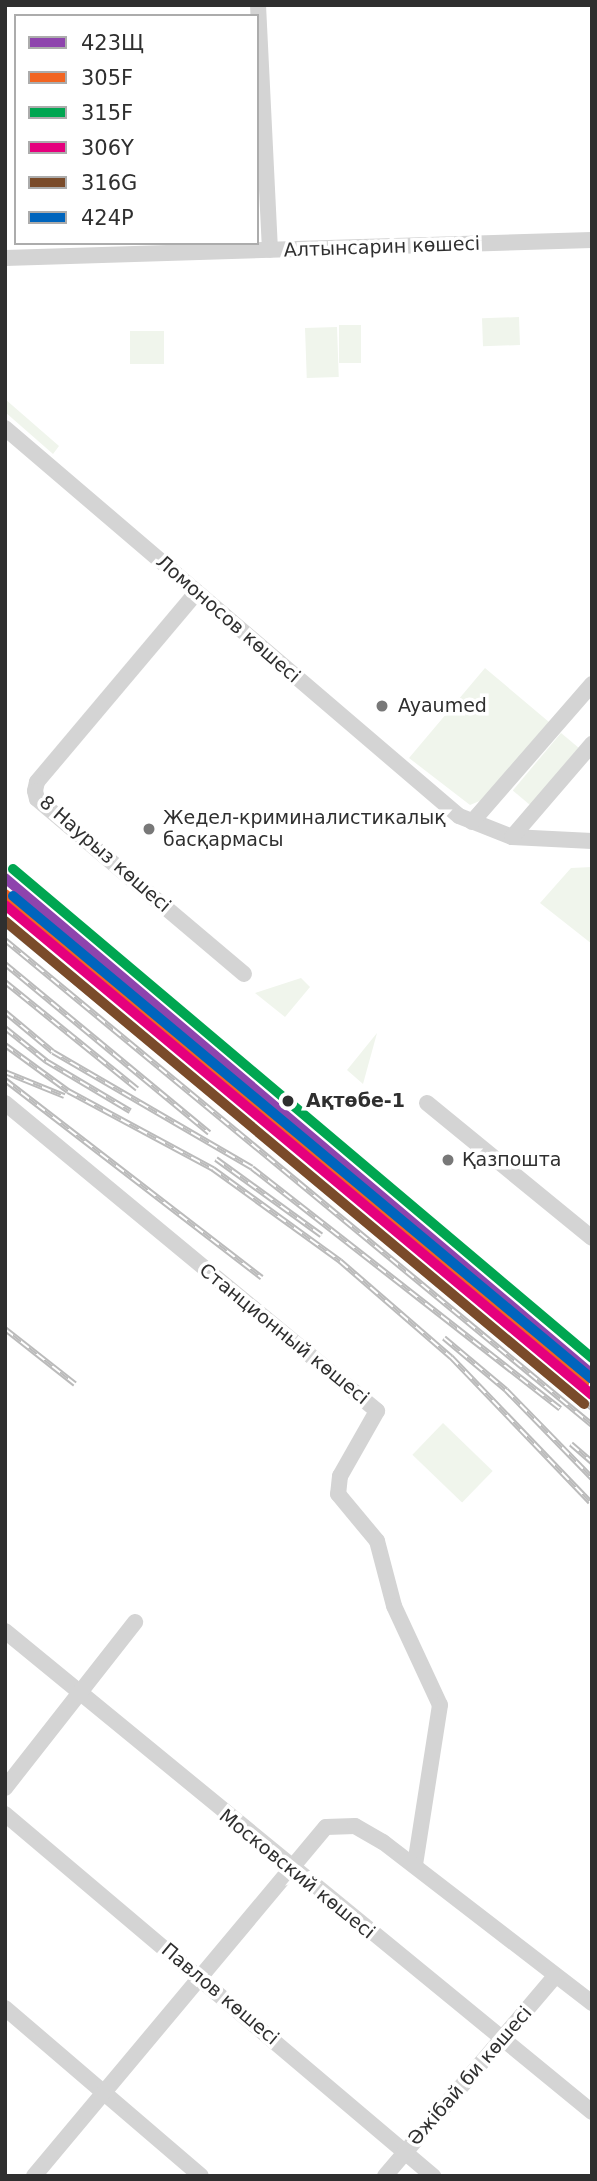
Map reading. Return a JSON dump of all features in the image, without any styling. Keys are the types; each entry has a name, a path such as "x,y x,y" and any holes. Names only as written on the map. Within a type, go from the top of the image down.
{"street":[{"path":"259,25 270,250"},
{"name":"Алтынсарин көшесі","path":"5,258 592,240"},
{"name":"Ломоносов көшесі","path":"5,428 451,809 472,822 512,837 592,841"},
{"name":"8 Наурыз көшесі","path":"196,593 35,791 42,803 244,974"},
{"path":"472,822 592,684"},
{"path":"512,837 592,744"},
{"name":"Станционный көшесі","path":"5,1102 377,1411 340,1476 338,1494 377,1541 394,1606 440,1705 415,1865"},
{"path":"427,1103 592,1238"},
{"path":"5,1788 81,1695 135,1622"},
{"name":"Московский көшесі","path":"5,1631 288,1867 592,2112"},
{"name":"Павлов көшесі","path":"5,1814 433,2176"},
{"path":"34,2176 288,1867 326,1827 340,1824 355,1826 415,1865 592,2003"},
{"name":"Әжібай би көшесі","path":"385,2176 555,1976"},
{"path":"5,2008 201,2176"}],"shaded area":[{"path":"519,317 520,345 483,346 482,318"},
{"path":"339,325 361,325 361,363 339,363"},
{"path":"337,327 339,377 307,378 305,328"},
{"path":"130,331 164,331 164,364 130,364"},
{"path":"5,399 59,446 53,454 5,412"},
{"path":"485,668 549,722 482,800 470,805 409,758"},
{"path":"561,733 579,748 530,805 513,790"},
{"path":"592,867 592,944 540,903 571,868"},
{"path":"301,978 310,987 285,1017 255,993"},
{"path":"377,1033 363,1084 347,1070"},
{"path":"443,1423 493,1471 462,1503 412,1455"}],"railway":[{"path":"5,924 592,1408"},
{"path":"5,940 592,1425"},
{"path":"5,964 209,1133"},
{"path":"5,982 137,1089"},
{"path":"5,1012 53,1052 252,1168 560,1409"},
{"path":"5,1028 46,1061 130,1111"},
{"path":"5,1045 68,1091 213,1169 340,1261 451,1357 590,1502"},
{"path":"5,1072 64,1096"},
{"path":"5,1080 262,1278"},
{"path":"216,1159 321,1235"},
{"path":"5,1329 75,1384"},
{"path":"444,1338 506,1390 592,1478"},
{"path":"571,1444 592,1462"}],"transit line":[{"name":"315F","path":"13,869 592,1358"},
{"name":"423Щ","path":"5,878 592,1374"},
{"name":"305F","path":"5,894 584,1383"},
{"name":"424Р","path":"13,896 592,1379"},
{"name":"306Y","path":"5,905 592,1395"},
{"name":"316G","path":"5,921 584,1404"}],"place":[{"name":"Ayaumed","path":"382,706"},
{"name":"Жедел-криминалистикалық басқармасы","path":"149,829"},
{"name":"Ақтөбе-1","path":"288,1101"},
{"name":"Қазпошта","path":"448,1160"}]}
